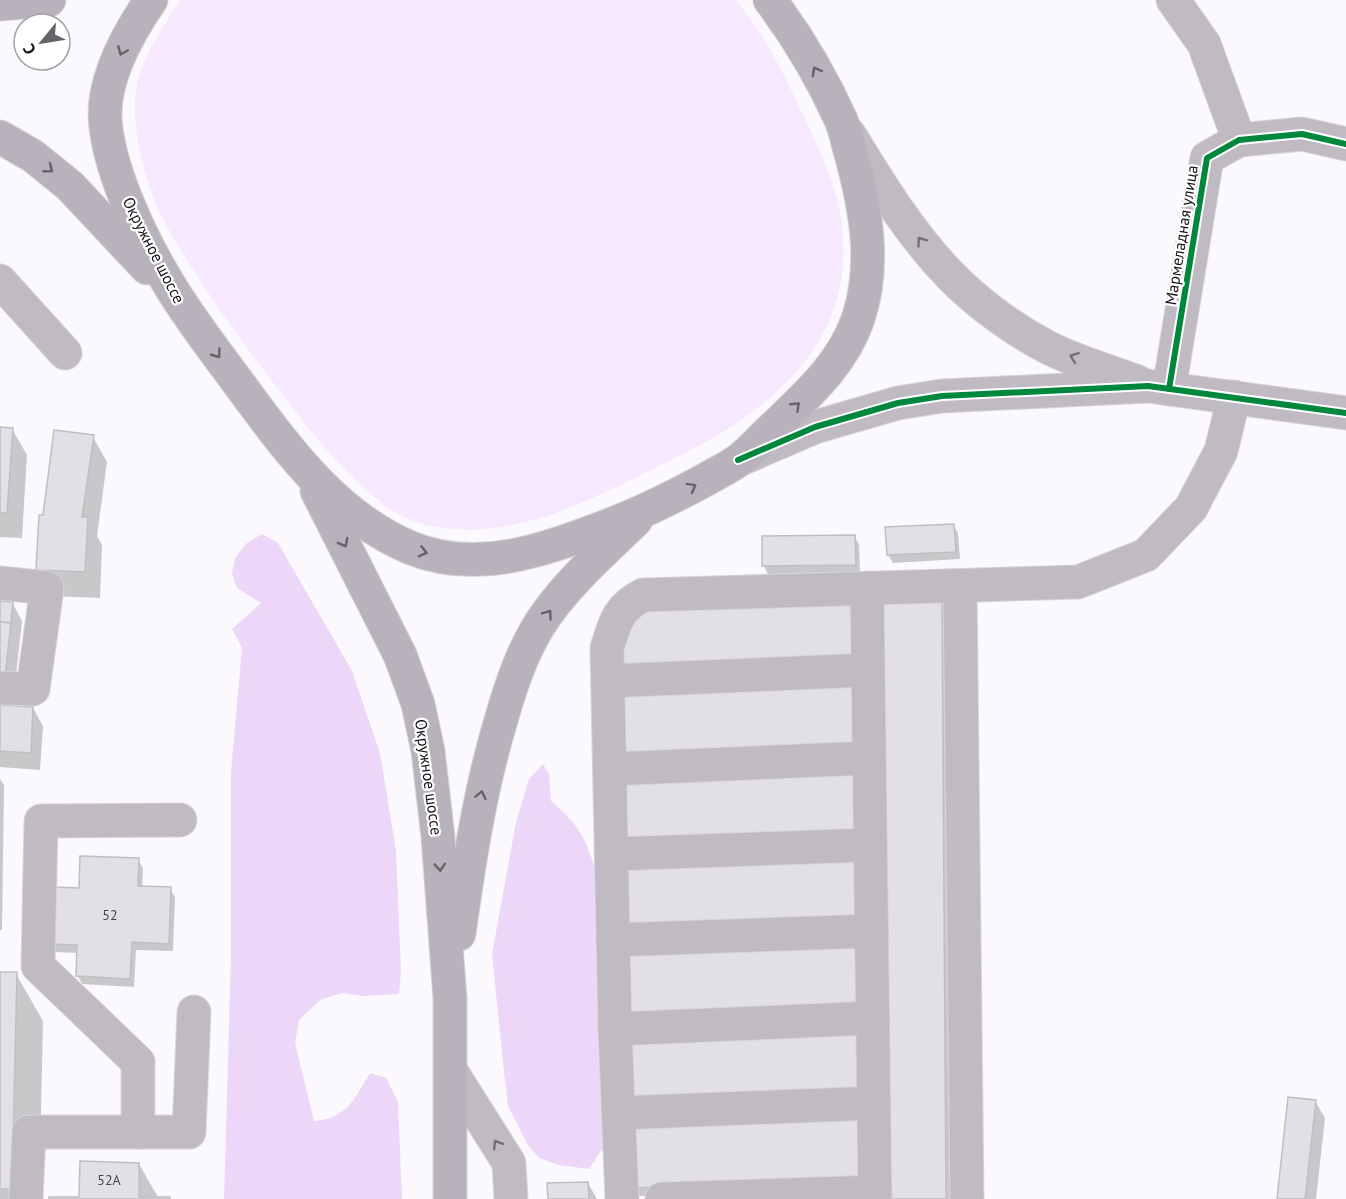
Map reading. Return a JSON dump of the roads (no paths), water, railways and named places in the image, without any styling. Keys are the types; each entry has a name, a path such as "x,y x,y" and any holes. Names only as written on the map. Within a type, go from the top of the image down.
{"main road":[{"path":"0,4 49,0"},
{"name":"Окружное шоссе","path":"151,0 126,42 109,87 105,112 108,142 130,207 161,271 182,307 307,472 387,626 418,704 428,751 438,837 450,999 450,1199"},
{"name":"Окружное шоссе","path":"307,472 373,529 415,550 468,560 503,559 532,552 645,512 738,460 820,382 848,343 858,319 867,279 867,234 861,192 842,124 806,54 770,0"},
{"path":"0,137 33,156 70,186 182,307"},
{"name":"Окружное шоссе","path":"450,999 480,796 514,676 533,636 548,613 576,579 645,512"}],"street":[{"path":"1173,0 1204,44 1239,140"},
{"path":"842,124 925,247 951,276 1006,321 1050,348 1159,388"},
{"name":"Мармеладная улица","path":"1159,388 1207,158 1239,140 1302,134 1346,144"},
{"path":"0,280 65,352"},
{"path":"738,460 816,427 898,403 942,396 1159,388 1346,413"},
{"path":"622,1199 615,1029 608,648 615,622 629,603 643,595 1078,582 1146,555 1191,508 1221,451 1234,397"},
{"path":"0,582 47,588 33,689 0,688"},
{"path":"960,586 967,1199"},
{"path":"662,1199 875,1196 867,588"},
{"path":"608,681 868,670"},
{"path":"610,769 869,758"},
{"path":"138,1132 138,1062 38,966 41,821 180,820"},
{"path":"613,854 870,845"},
{"path":"613,940 872,931"},
{"path":"26,1199 29,1132 189,1132 194,1012"},
{"path":"615,1029 873,1018"},
{"path":"451,1071 509,1163 511,1199"},
{"path":"619,1113 874,1103"}]}
